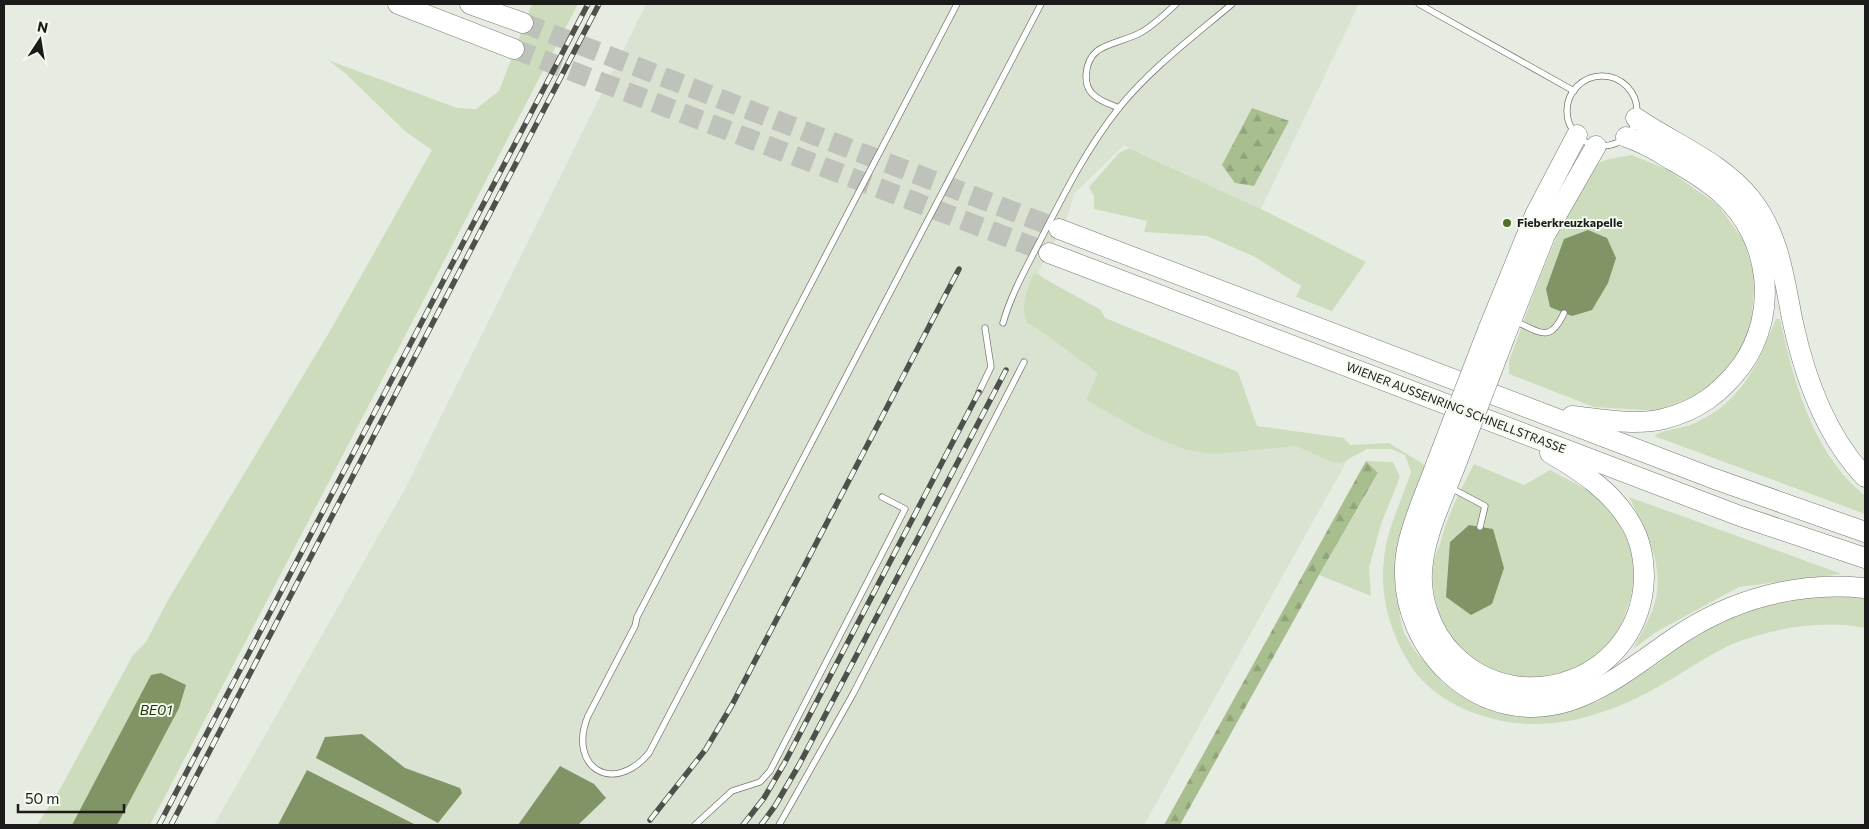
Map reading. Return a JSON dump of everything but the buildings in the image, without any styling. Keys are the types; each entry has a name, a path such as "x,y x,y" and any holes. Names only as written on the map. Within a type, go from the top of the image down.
{"highway":[{"path":"398,4 514,48"},
{"path":"470,4 523,23"},
{"path":"1636,118 1738,184 1760,212 1769,227 1781,260 1793,325 1812,390 1840,445 1865,476"},
{"path":"1493,422 1567,463 1591,479 1613,499 1631,524 1640,542 1644,565 1644,591 1639,614 1629,634 1616,653 1592,671 1566,682 1533,686 1508,684 1482,676 1463,664 1446,647 1429,618 1422,585 1422,561 1446,472 1501,329 1536,215 1577,136"},
{"path":"1538,411 1633,421 1660,420 1681,414 1706,402 1731,380 1757,337 1765,307 1765,278 1756,243 1736,209 1724,196 1684,167 1638,141 1626,137"},
{"path":"1501,329 1545,235 1596,146"},
{"path":"1059,229 1712,478 1865,532"},
{"name":"WIENER AUSSENRING SCHNELLSTRASSE","path":"1049,253 1740,516 1865,558"},
{"path":"1446,472 1409,541 1404,565 1408,606 1424,645 1436,662 1454,679 1477,692 1499,701 1523,705 1548,706 1570,700 1612,681 1677,636 1717,613 1762,596 1802,588 1865,588"}],"lane":[{"path":"957,4 637,617 635,626 588,716 582,731 582,745 585,755 598,770 608,774 624,773 637,766 649,753 1041,4"},
{"path":"1119,108 1093,96 1089,89 1086,72 1092,58 1106,47 1123,42 1142,32 1176,4"},
{"path":"1003,323 1014,292 1074,176 1119,108 1162,63 1232,4"},
{"path":"1419,4 1574,92"},
{"path":"1610,77 1620,82 1634,97 1637,108 1636,118 1626,137 1607,146 1596,146 1577,136 1567,116 1568,105 1574,92 1588,80 1610,77"},
{"path":"1501,329 1549,333 1556,329 1564,313"},
{"path":"978,392 991,366 985,328"},
{"path":"779,825 853,694 1024,362"},
{"path":"1446,472 1485,506 1480,527"},
{"path":"695,825 732,791 760,782 770,771 906,509 882,497"}],"shaded area":[{"path":"532,4 578,4 150,825 37,825 60,789 133,655 146,642 168,600 330,331 432,150 406,132 345,73 328,60 457,108 476,109 499,91"},
{"path":"646,4 1359,4 1261,209 1124,145 1074,194 1068,215 1038,273 1156,376 1152,425 1286,434 1349,457 1144,825 214,825 405,489"},
{"path":"1129,148 1261,209 1366,262 1332,311 1296,297 1301,286 1255,257 1207,236 1144,232 1147,221 1094,209 1094,196 1089,187 1119,153"},
{"path":"1632,155 1668,170 1718,205 1744,241 1755,278 1751,325 1738,359 1705,392 1660,411 1594,407 1509,374 1509,361 1525,318 1563,222 1576,195 1588,174 1599,163"},
{"path":"1034,273 1101,310 1105,318 1238,372 1257,426 1344,438 1350,445 1389,443 1423,464 1426,467 1399,542 1395,564 1400,617 1404,633 1415,651 1442,682 1459,695 1502,712 1553,713 1597,702 1659,663 1693,636 1735,616 1783,600 1841,593 1865,595 1865,628 1834,625 1803,626 1743,640 1715,653 1626,703 1579,719 1555,723 1530,724 1505,721 1462,708 1436,693 1415,672 1397,639 1386,605 1383,587 1385,551 1391,525 1411,472 1405,455 1391,449 1367,449 1341,463 1332,462 1296,446 1215,454 1186,450 1145,433 1086,400 1098,373 1034,326 1027,323 1024,304"},
{"path":"1776,319 1780,319 1795,380 1809,418 1829,455 1844,475 1865,496 1865,514 1654,436 1664,431 1695,423 1725,404 1737,393 1755,366"},
{"path":"1366,461 1393,462 1400,477 1381,524 1369,568 1371,596 1319,575 1378,474"},
{"path":"1474,464 1524,485 1550,470 1594,495 1611,513 1620,527 1632,554 1634,569 1630,600 1621,624 1612,639 1602,652 1589,663 1567,672 1533,677 1509,675 1488,667 1469,655 1453,639 1442,619 1435,596 1433,570 1450,513"},
{"path":"1629,497 1842,574 1739,587 1656,632 1633,649 1652,611 1658,581 1653,552"}],"green space":[{"path":"1252,108 1289,121 1254,186 1235,183 1222,165"},
{"path":"1366,461 1378,473 1180,825 1164,825"}],"water":[{"path":"1588,230 1607,238 1616,258 1608,283 1592,310 1572,316 1550,307 1546,289 1564,239"},
{"path":"1469,525 1493,529 1504,568 1492,604 1471,615 1446,597 1450,542"},
{"name":"BE01","path":"161,673 186,685 179,708 117,825 72,825 151,675"},
{"path":"362,734 405,768 460,788 462,793 438,823 316,758 325,737"},
{"path":"560,766 594,784 606,798 578,825 518,825"},
{"path":"307,770 416,825 278,825"}],"tunnel":[{"path":"523,23 1059,229"},
{"path":"514,49 1049,253"}],"railway":[{"path":"159,825 588,4"},
{"path":"171,825 599,4"},
{"path":"650,820 706,749 732,705 959,269"},
{"path":"761,825 775,806 799,765 1006,370"},
{"path":"743,825 764,798 784,764 979,392"}],"place":[{"name":"Fieberkreuzkapelle","path":"1507,223"}]}
